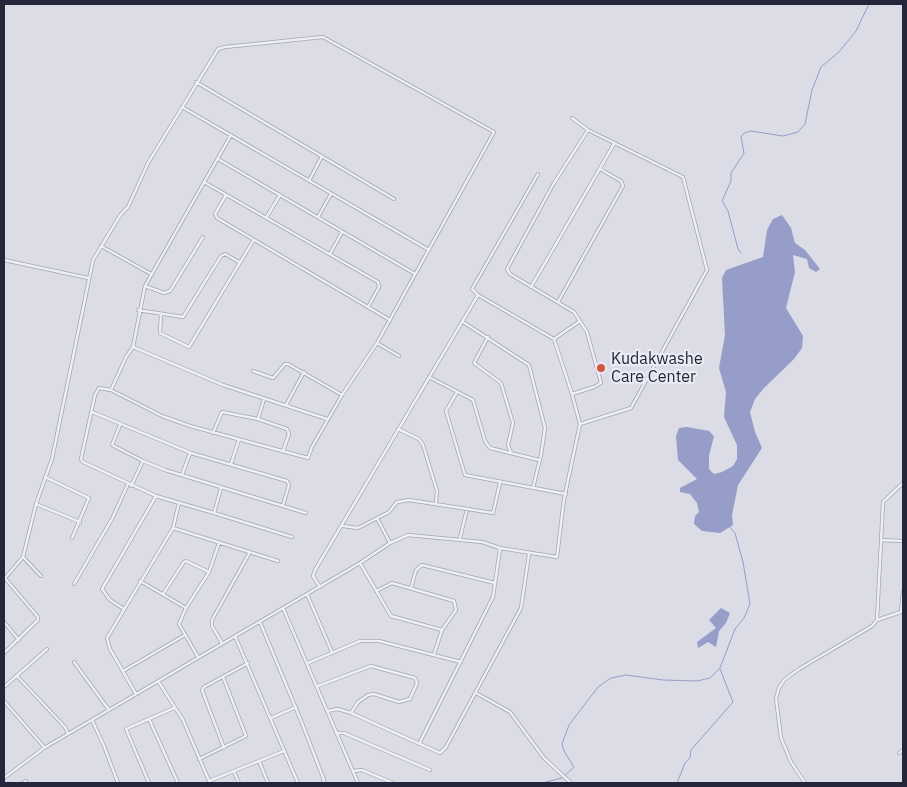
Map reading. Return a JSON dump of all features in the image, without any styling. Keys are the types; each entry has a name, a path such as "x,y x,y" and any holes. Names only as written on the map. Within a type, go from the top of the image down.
{"street":[{"path":"4,653 38,624 38,617 4,578 23,557 36,504 52,459 88,278 93,260 100,246 121,214 128,207 148,163 215,53 225,47 323,37 494,132 377,343 327,420 308,458 213,433 162,416 111,390 99,388 82,461 129,485 156,496 292,537"},
{"path":"196,82 394,199"},
{"path":"182,107 429,250"},
{"path":"572,118 588,130 614,144 684,177 707,270 631,408 580,424"},
{"path":"572,394 601,383 587,332 574,312 531,288 510,274 507,269 554,183 588,130"},
{"path":"111,390 126,357 133,347 138,310 145,286 232,135"},
{"path":"531,288 614,144"},
{"path":"309,181 322,156"},
{"path":"218,159 415,274"},
{"path":"558,302 623,186 621,181 600,169"},
{"path":"4,778 44,748 198,656 320,587 390,542 412,534 460,538 485,542 500,548 529,554 557,557 566,494 580,424 572,394 554,339 478,295 472,289 538,174"},
{"path":"204,182 378,282 380,287 368,307"},
{"path":"318,217 331,194"},
{"path":"226,195 215,214 217,218 253,241 390,320"},
{"path":"266,218 280,195"},
{"path":"330,254 342,232"},
{"path":"145,286 164,293 170,291 203,237"},
{"path":"161,314 160,333 189,346 253,241"},
{"path":"100,246 151,274"},
{"path":"138,310 183,317 220,256 225,254 239,262"},
{"path":"4,260 88,278"},
{"path":"320,587 313,576 315,570 343,526 478,295"},
{"path":"554,339 580,321"},
{"path":"463,322 529,365 545,420 544,437 533,488"},
{"path":"488,337 474,362 501,383 513,423 508,445 510,453"},
{"path":"377,343 399,356"},
{"path":"133,347 223,385 327,420"},
{"path":"253,371 273,378 287,364 342,395"},
{"path":"286,405 304,372"},
{"path":"429,377 473,400 487,444 494,450 539,460"},
{"path":"457,392 446,411 465,475 566,494"},
{"path":"258,420 264,399"},
{"path":"92,412 191,453 287,481 289,485 283,504"},
{"path":"213,433 222,412 258,420 287,429 288,434 283,452"},
{"path":"120,425 112,445 143,461 221,488 283,504 306,513"},
{"path":"398,429 418,439 423,445 437,491 436,503"},
{"path":"231,464 239,439"},
{"path":"182,475 191,453"},
{"path":"74,584 143,461"},
{"path":"45,476 88,496 90,502 72,538"},
{"path":"343,526 358,528 389,512 399,502 409,500 493,513 500,483"},
{"path":"877,620 883,502 903,484"},
{"path":"214,512 221,488"},
{"path":"124,609 110,600 102,590 156,496"},
{"path":"136,694 107,641 140,581 173,528 179,503"},
{"path":"36,504 80,522"},
{"path":"460,538 467,509"},
{"path":"377,518 390,542"},
{"path":"173,528 278,561"},
{"path":"881,540 903,541"},
{"path":"198,656 185,635 179,620 209,572 220,543"},
{"path":"419,744 493,597 500,548"},
{"path":"222,643 212,626 212,620 250,552"},
{"path":"328,711 338,709 351,713 440,753 446,747 476,693 520,608 529,554"},
{"path":"23,557 41,576"},
{"path":"163,594 186,561 209,572"},
{"path":"360,563 393,618 442,630"},
{"path":"410,589 416,570 422,565 495,583"},
{"path":"140,581 186,608"},
{"path":"376,591 390,583 454,601 456,610 442,630 434,654"},
{"path":"805,783 791,762 780,738 776,698 779,688 784,680 799,669 872,626 877,620 902,612 903,592"},
{"path":"307,594 332,652"},
{"path":"284,608 358,783"},
{"path":"4,622 19,640"},
{"path":"260,622 296,707 324,780 323,783"},
{"path":"123,671 185,635"},
{"path":"235,636 298,783"},
{"path":"308,663 358,641 370,641 434,654 461,662"},
{"path":"4,687 47,650"},
{"path":"74,662 109,710"},
{"path":"224,748 202,694 204,687 248,663"},
{"path":"318,686 371,666 415,678 416,683 410,699 399,702 374,694 368,695 358,702 351,713"},
{"path":"17,676 64,727 68,734"},
{"path":"199,759 246,736 223,676"},
{"path":"158,680 183,720 209,782 284,751"},
{"path":"476,693 510,712 554,769 571,783"},
{"path":"4,701 44,748"},
{"path":"270,718 296,707"},
{"path":"149,783 126,731 175,708"},
{"path":"149,719 178,783"},
{"path":"92,720 118,783"},
{"path":"336,734 344,733 430,770"},
{"path":"899,753 903,750"},
{"path":"259,761 268,783"},
{"path":"353,771 362,770 394,783"},
{"path":"234,772 238,783"},
{"path":"22,783 26,781"}],"water":[{"path":"782,215 791,228 795,243 805,250 820,269 816,272 809,268 807,259 793,255 795,272 786,308 803,336 802,348 794,359 755,399 750,412 755,432 762,448 738,485 732,515 733,525 720,533 702,531 694,524 695,516 699,512 697,503 690,494 680,492 680,488 697,479 678,460 676,436 679,428 687,427 709,431 714,436 709,456 709,469 714,474 733,466 737,459 737,445 724,417 726,392 719,368 725,335 722,278 726,270 763,257 767,230 773,219"},
{"path":"721,608 730,613 726,623 719,631 716,647 708,642 698,648 697,642 716,628 709,620"}],"waterway":[{"path":"741,253 738,249 728,211 722,201 731,181 731,173 744,153 741,137 744,133 751,131 783,136 798,132 805,124 812,90 821,67 839,52 856,31 869,4"},
{"path":"542,783 562,778 574,767 562,744 569,725 598,687 611,678 626,675 663,680 697,681 710,678 720,668 735,629 744,618 750,604 743,562 735,533 730,527"},
{"path":"677,783 685,763 690,758 691,750 733,702 720,669"}],"place":[{"name":"Kudakwashe Care Center","path":"601,368"}]}
